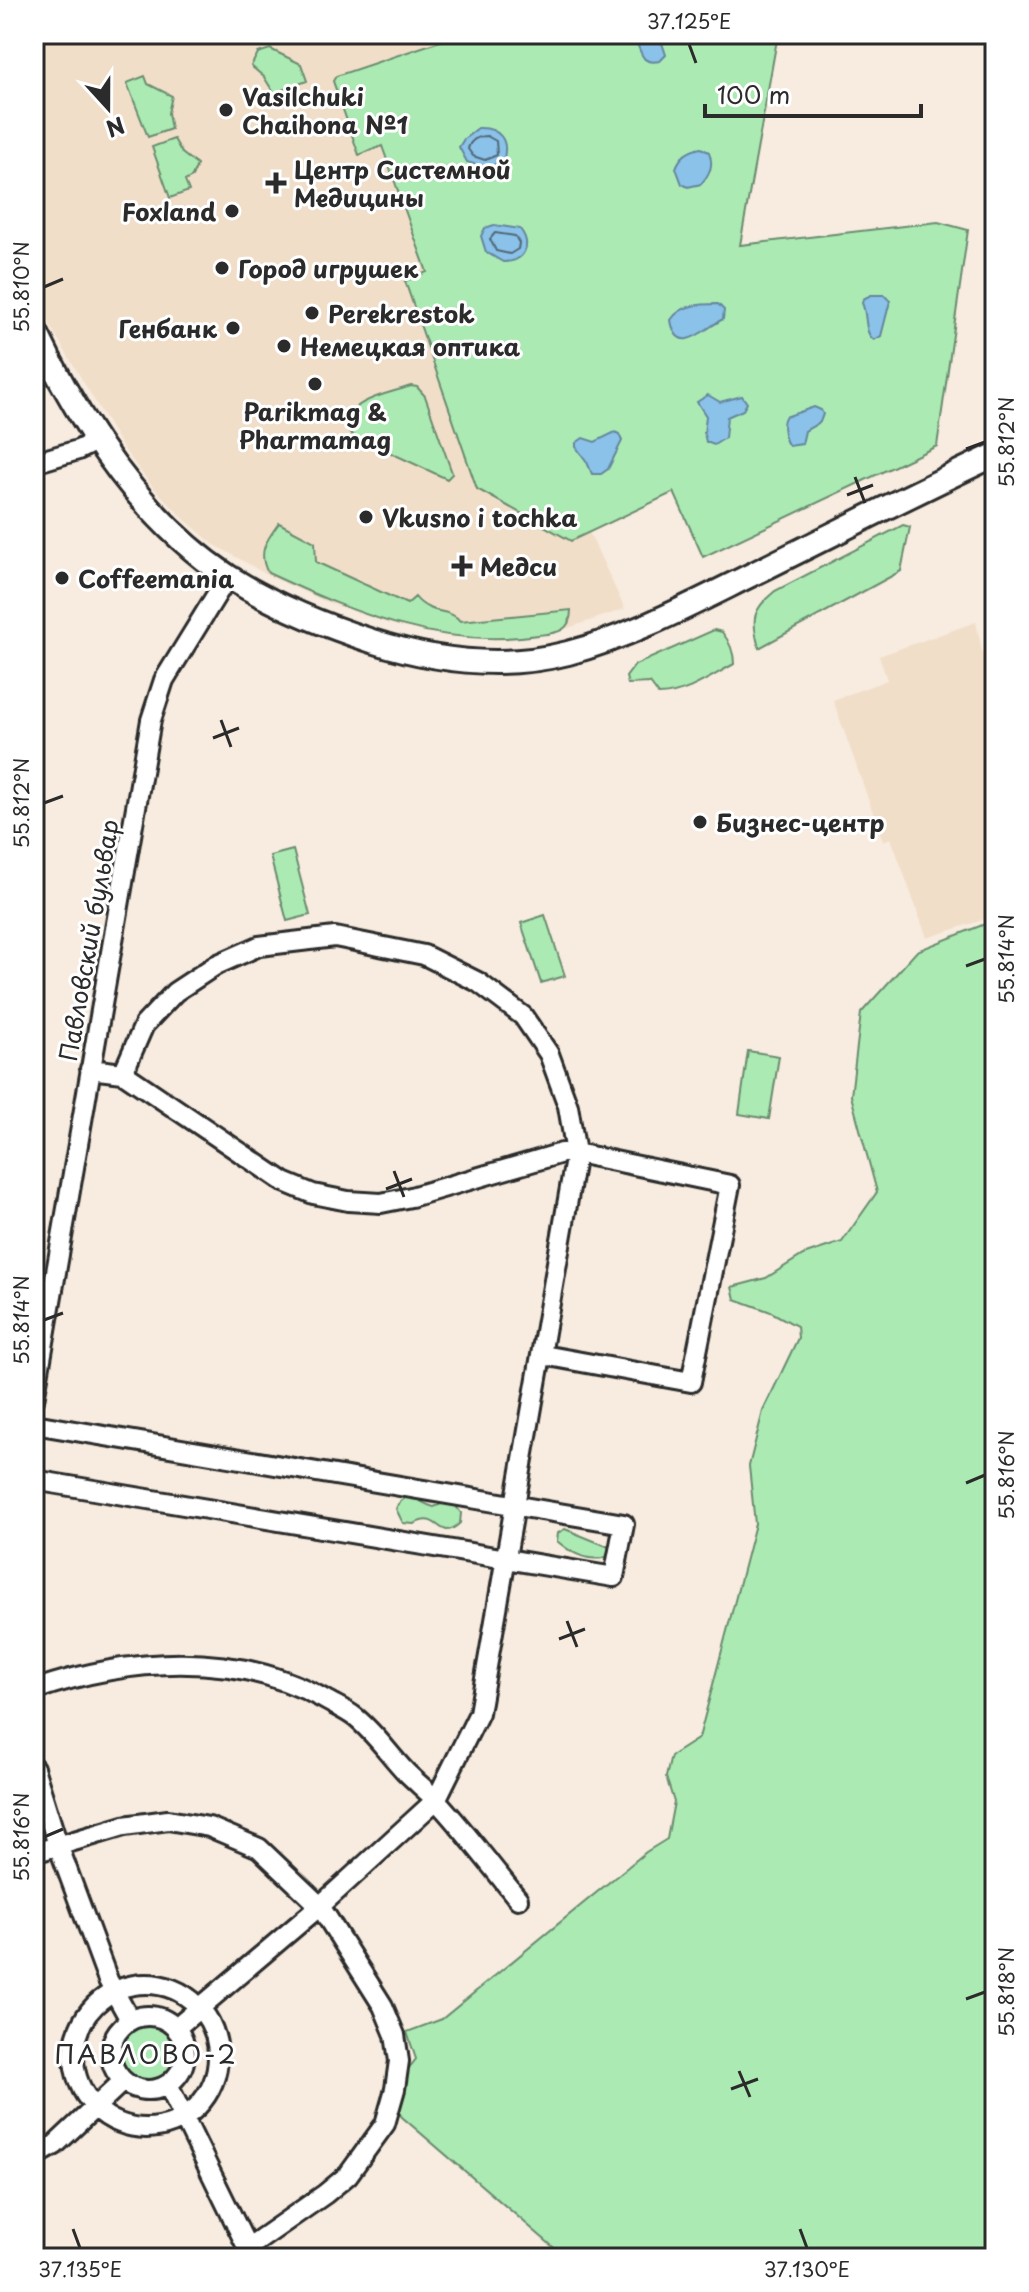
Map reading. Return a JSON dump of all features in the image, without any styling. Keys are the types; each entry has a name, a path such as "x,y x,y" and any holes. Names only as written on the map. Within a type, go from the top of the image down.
{"main road":[{"path":"34,328 98,440 130,483 162,520 228,576 296,612 404,651 449,660 529,660 570,652 644,625 995,455"}],"street":[{"path":"34,463 78,450 98,440"},
{"name":"Павловский бульвар","path":"34,1400 151,720 164,680 228,576"},
{"path":"123,1073 144,1025 175,992 216,965 259,946 335,937 424,955 478,982 523,1016 549,1054 568,1106 576,1153 479,1713 436,1800 320,1906 176,2028"},
{"path":"90,1069 123,1073 284,1182 313,1194 348,1201 381,1203 411,1197 562,1153 576,1153 730,1185 691,1382 543,1355"},
{"path":"34,1424 624,1524 614,1577 34,1480"},
{"path":"34,1690 115,1668 204,1663 259,1672 306,1689 354,1716 436,1800 518,1899"},
{"path":"34,1768 58,1845 113,1991 130,2020"},
{"path":"34,1853 124,1826 168,1820 209,1827 259,1848 320,1906 383,2006 395,2035 399,2061 385,2124 348,2175 250,2252 168,2085"},
{"path":"149,1983 168,1986 186,1994 201,2008 214,2028 219,2053 216,2079 203,2102 184,2118 161,2127 138,2128 115,2121 96,2108 78,2079 74,2045 81,2024 94,2005 113,1991 149,1983"},
{"path":"142,2016 155,2016 176,2028 186,2052 178,2077 168,2085 144,2091 123,2081 114,2069 111,2056 112,2042 119,2029 130,2020 142,2016"},
{"path":"34,2157 55,2145 123,2081"}],"shaded area":[{"path":"34,34 461,34 336,76 360,154 381,146 427,273 405,282 555,531 570,541 589,532 625,609 553,633 507,640 446,636 389,624 324,601 271,577 213,544 183,518 151,485 122,447 46,319 34,272"},
{"path":"976,622 995,712 995,916 927,938 891,838 883,841 833,700 887,680 879,656"}],"green space":[{"path":"461,34 778,34 740,245 938,222 968,230 937,446 703,557 674,492 571,541 477,489 405,281 427,272 382,146 359,155 333,81 336,76"},
{"path":"270,49 301,64 307,81 274,93 264,77 251,66 258,53"},
{"path":"145,76 148,84 172,96 168,113 171,129 148,137 127,83"},
{"path":"174,139 182,153 197,165 192,177 185,181 189,191 170,198 152,147"},
{"path":"411,386 417,387 425,396 451,470 452,474 447,479 352,435 347,429 352,411 360,405"},
{"path":"279,523 315,542 316,562 407,604 415,597 427,607 451,614 460,621 571,610 569,623 562,630 545,634 467,637 433,633 366,614 268,573 263,553"},
{"path":"903,525 910,527 901,571 759,648 755,616 775,591"},
{"path":"714,630 722,632 727,639 734,664 698,684 669,694 659,695 650,683 628,684 626,677 635,665"},
{"path":"293,850 310,915 287,921 270,856"},
{"path":"545,915 565,976 541,983 521,923"},
{"path":"995,920 995,2258 566,2258 402,2117 393,2103 402,2077 416,2059 407,2032 442,2019 646,1852 667,1839 674,1802 666,1777 671,1756 699,1738 755,1524 749,1466 763,1411 798,1338 797,1326 771,1312 735,1299 732,1287 766,1278 803,1255 842,1242 877,1192 851,1096 861,1013 917,951"},
{"path":"748,1051 779,1056 769,1119 739,1114"},
{"path":"406,1497 434,1507 444,1503 454,1504 461,1513 460,1523 447,1530 429,1520 403,1523 396,1509"},
{"path":"565,1529 609,1547 612,1555 590,1558 569,1550 557,1541 558,1533"},
{"path":"147,2022 169,2031 178,2053 169,2075 147,2084 125,2075 116,2053 125,2031"}],"water":[{"path":"630,34 659,34 666,55 660,61 647,61"},
{"path":"478,128 492,130 501,136 505,147 503,161 487,168 467,162 459,147"},
{"path":"701,148 709,152 710,169 701,184 688,187 682,184 676,168 686,154"},
{"path":"494,225 520,229 526,241 521,256 503,262 486,252 481,236 485,228"},
{"path":"871,295 884,295 890,301 881,336 874,340 868,333 862,303"},
{"path":"718,304 724,310 723,319 700,334 685,339 674,332 671,320 680,311 698,305"},
{"path":"708,395 720,402 742,396 747,403 743,410 727,417 725,438 714,445 706,442 706,416 697,402"},
{"path":"814,407 823,414 820,422 805,431 802,444 789,446 784,432 785,417"},
{"path":"615,432 622,441 608,469 601,474 592,474 576,443 583,438 595,442"}],"place":[{"name":"Vasilchuki Chaihona №1","path":"226,110"},
{"name":"Центр Системной Медицины","path":"276,183"},
{"name":"Foxland","path":"232,211"},
{"name":"Город игрушек","path":"222,268"},
{"name":"Perekrestok","path":"312,313"},
{"name":"Генбанк","path":"233,328"},
{"name":"Немецкая оптика","path":"284,346"},
{"name":"Parikmag & Pharmamag","path":"315,384"},
{"name":"Vkusno i tochka","path":"366,517"},
{"name":"Медси","path":"462,566"},
{"name":"Coffeemania","path":"62,578"},
{"name":"Бизнес-центр","path":"700,822"}],"district":[{"name":"ПАВЛОВО-2","path":"146,2053"}]}
